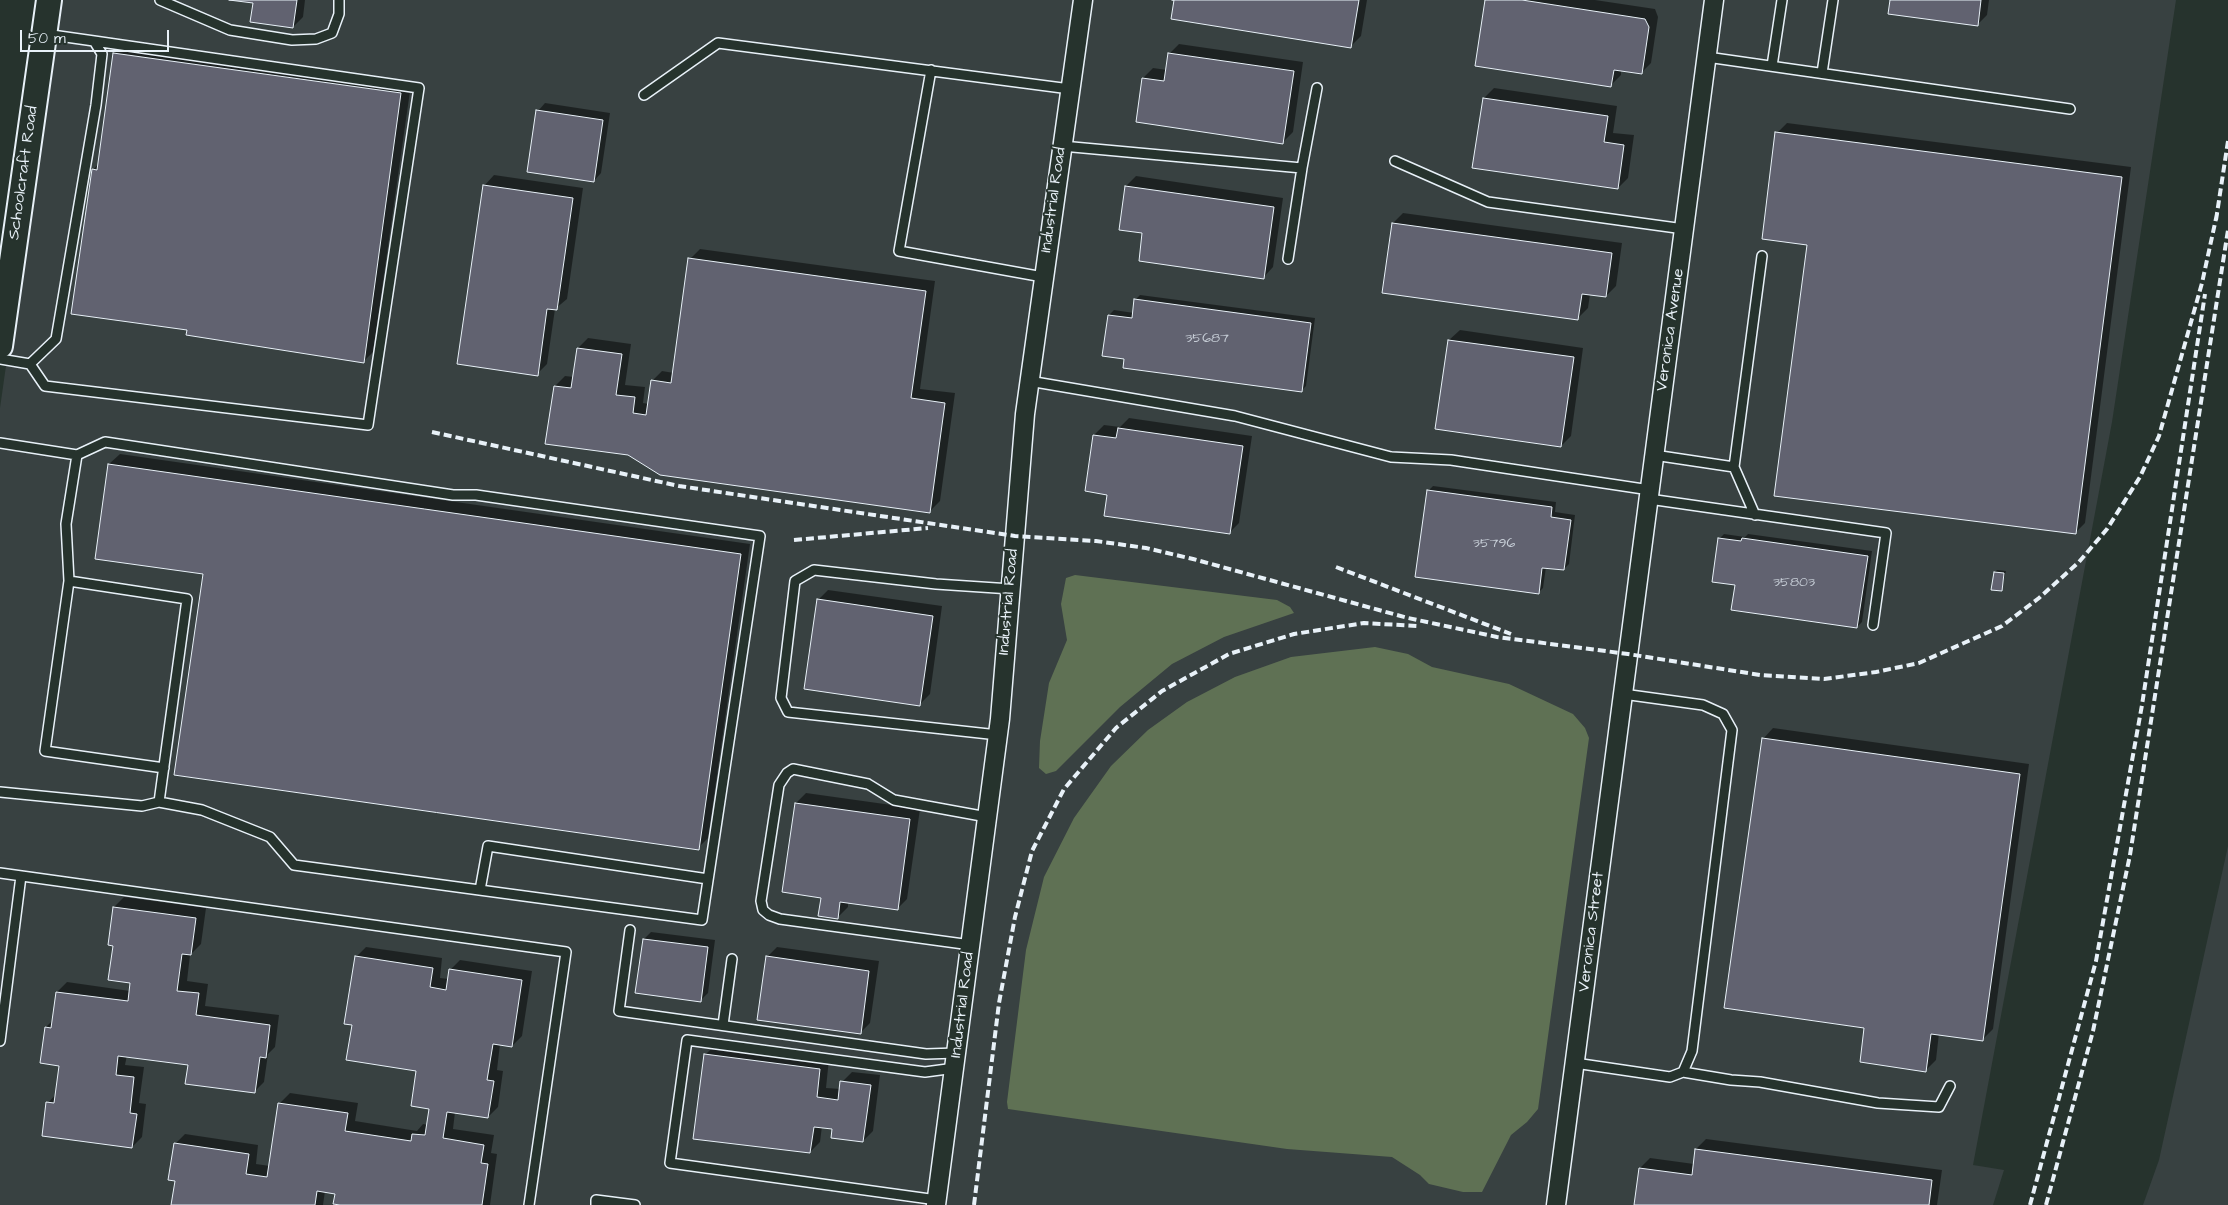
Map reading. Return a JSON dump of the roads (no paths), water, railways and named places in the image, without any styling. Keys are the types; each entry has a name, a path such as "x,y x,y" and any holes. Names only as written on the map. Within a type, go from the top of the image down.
{"main road":[{"name":"Schoolcraft Road","path":"0,346 49,0"}],"street":[{"name":"Industrial Road","path":"936,1203 998,734 1030,381 1083,0"},
{"name":"Veronica Avenue","path":"1628,659 1712,0"},
{"name":"Veronica Street","path":"1556,1205 1628,659"}],"lane":[{"path":"160,0 230,30 292,40 316,39 332,33 339,14 339,0"},
{"path":"1772,66 1782,0"},
{"path":"1822,73 1833,0"},
{"path":"0,359 30,364 46,386 368,425 419,88 44,34"},
{"path":"30,364 56,339 96,105 102,54 94,41"},
{"path":"644,95 718,43 1070,89"},
{"path":"1706,57 2070,109"},
{"path":"931,70 899,251 1043,277"},
{"path":"1288,259 1317,88"},
{"path":"1062,146 1302,168"},
{"path":"1395,161 1488,202 1684,229"},
{"path":"1755,515 1734,468 1762,256"},
{"path":"1030,381 1235,416 1391,457 1451,460 1755,515 1886,533 1873,625"},
{"path":"0,443 77,455 105,442 453,496 476,495 760,536 702,920 294,865 270,837 202,810 159,802 142,806 0,792"},
{"path":"77,455 66,524 69,581 45,751 164,768"},
{"path":"1654,455 1734,468"},
{"path":"998,734 788,712 781,698 795,581 814,570 936,584 1011,589"},
{"path":"69,581 187,599 159,802"},
{"path":"1623,694 1703,705 1723,714 1732,730 1692,1051 1683,1072"},
{"path":"971,945 780,919 769,915 763,910 761,901 779,785 787,773 793,769 868,784 894,800 987,816"},
{"path":"480,890 488,846 708,879"},
{"path":"0,874 566,952 529,1205"},
{"path":"0,1041 21,876"},
{"path":"630,930 620,1011 926,1054 956,1060"},
{"path":"723,1026 732,959"},
{"path":"936,1203 670,1163 687,1040 925,1072 956,1060"},
{"path":"1575,1063 1670,1077 1683,1072 1731,1080 1760,1082 1878,1103 1939,1107 1950,1086"},
{"path":"596,1205 596,1200 635,1205"}],"railway":[{"path":"2216,220 2228,141"},
{"path":"432,432 679,486 1015,536 1096,541 1146,548 1193,559 1408,618 1497,637 1628,654 1760,675 1824,679 1876,672 1919,663 2002,626 2039,598 2079,562 2107,529 2140,477 2159,436 2202,283 2217,214"},
{"path":"2046,1205 2093,1031 2130,855 2228,230"},
{"path":"2030,1205 2096,961 2142,705 2205,294"},
{"path":"794,540 928,528"},
{"path":"1336,567 1511,634"},
{"path":"974,1205 999,1003 1015,917 1032,851 1064,789 1116,728 1162,691 1229,654 1294,634 1364,623 1418,626"}]}
